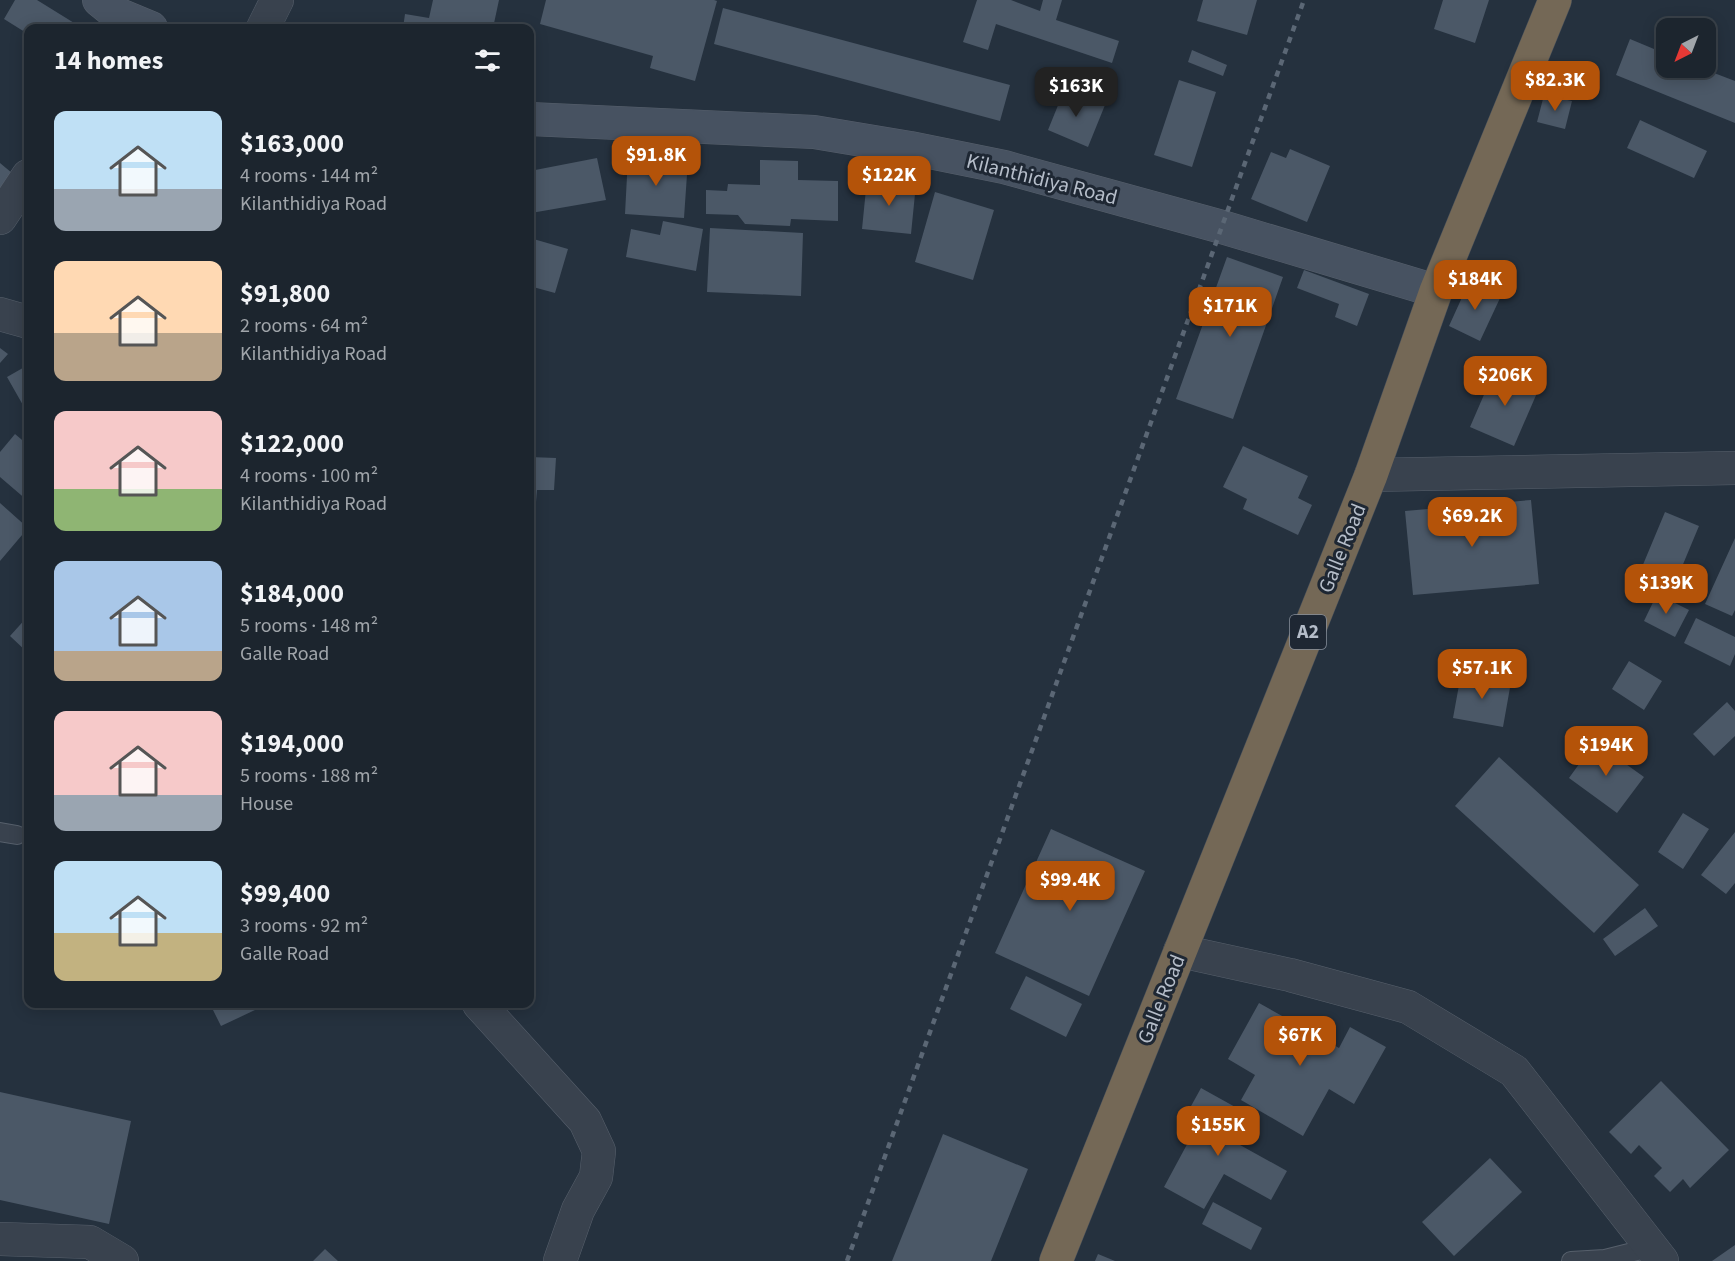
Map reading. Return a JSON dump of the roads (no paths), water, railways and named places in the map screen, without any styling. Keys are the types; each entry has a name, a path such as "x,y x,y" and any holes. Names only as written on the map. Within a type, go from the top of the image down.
{"highway":[{"name":"Galle Road","path":"1056,1261 1371,475 1436,291 1555,0"}],"street":[{"path":"265,24 276,0"},
{"path":"107,14 138,24"},
{"name":"Kilanthidiya Road","path":"534,119 814,132 910,148 1004,167 1222,226 1436,291"},
{"path":"0,218 24,182"},
{"path":"0,314 24,321"},
{"path":"1371,475 1735,468"},
{"path":"1180,951 1290,975 1408,1007 1514,1071 1658,1254"},
{"path":"483,1008 585,1121 598,1151 596,1177 578,1210 560,1261"},
{"path":"0,1239 90,1242 122,1261"}],"lane":[{"path":"1571,1261 1658,1254"}],"railway":[{"path":"847,1261 1304,0"}]}
